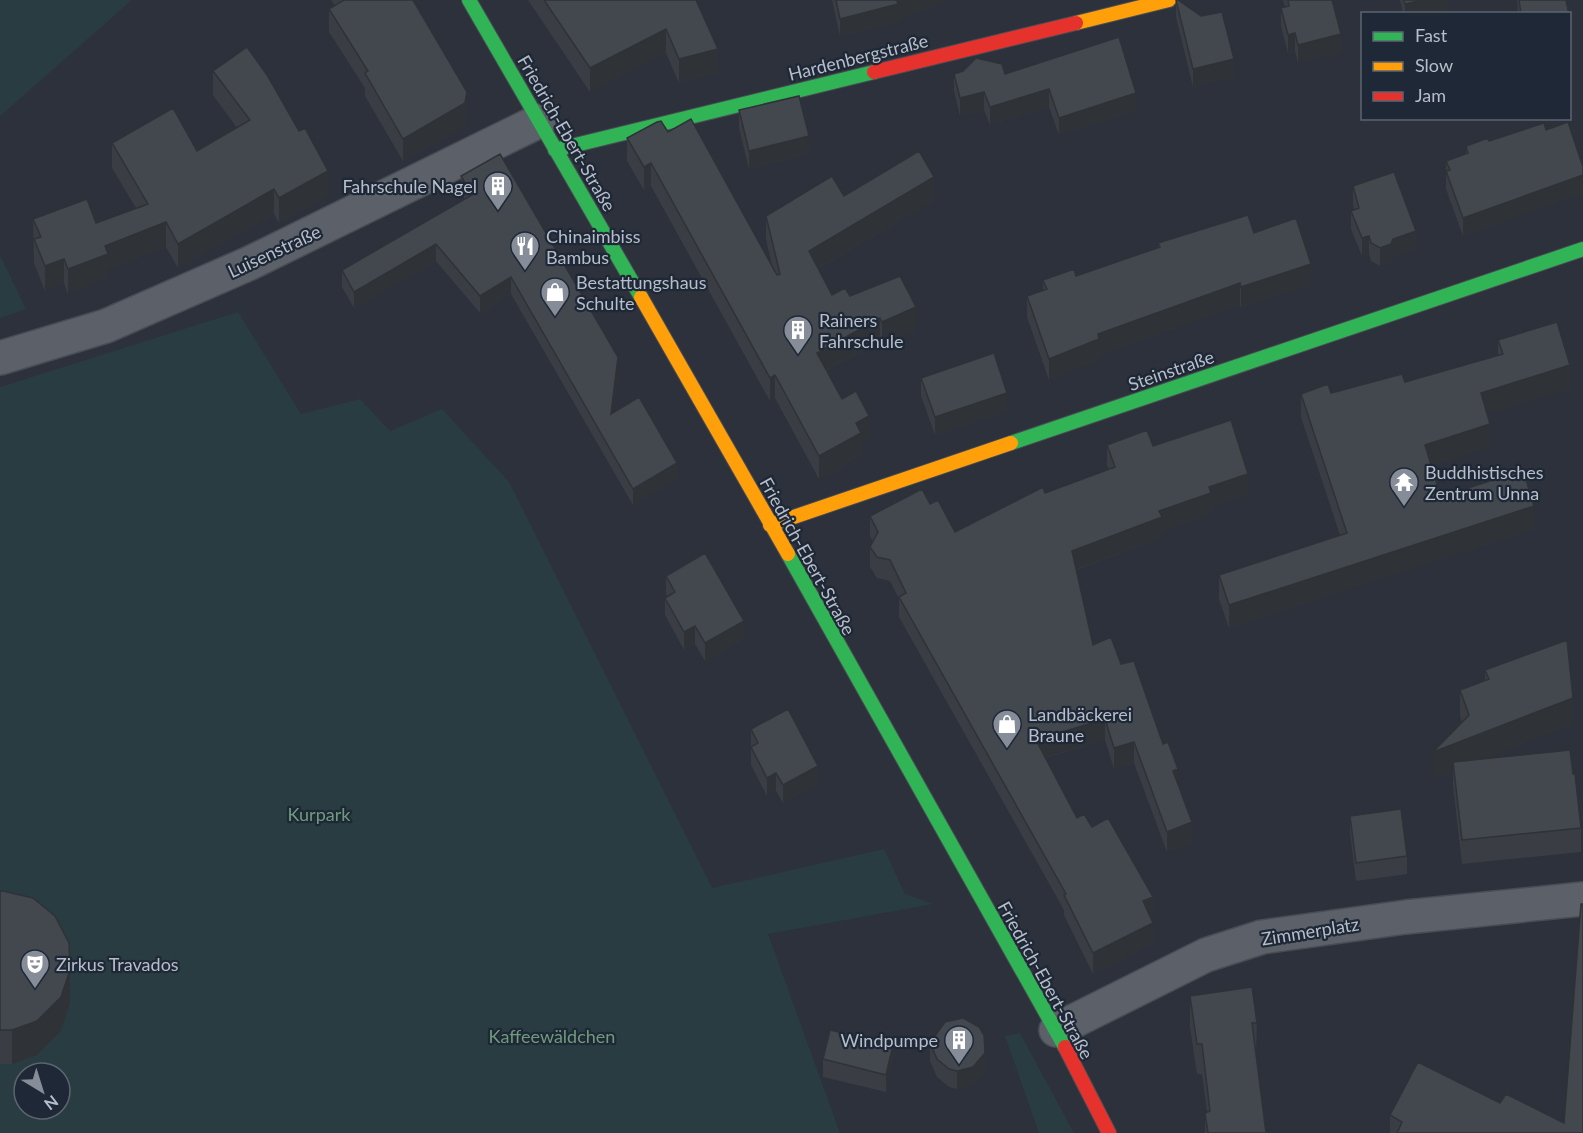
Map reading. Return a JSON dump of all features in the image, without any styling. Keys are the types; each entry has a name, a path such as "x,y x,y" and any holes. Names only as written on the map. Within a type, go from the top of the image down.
{"street":[{"name":"Friedrich-Ebert-Straße","path":"469,0 685,372 1056,1030 1109,1133"},
{"name":"Hardenbergstraße","path":"555,150 1169,0"},
{"name":"Luisenstraße","path":"0,358 106,326 250,263 539,121"},
{"name":"Steinstraße","path":"770,525 1583,249"},
{"name":"Zimmerplatz","path":"1056,1030 1206,954 1262,937 1406,917 1583,899"}],"green space":[{"path":"0,0 132,0 0,116"},
{"path":"0,255 26,309 0,318"},
{"name":"Kurpark","path":"238,312 301,414 360,399 390,431 442,409 509,482 712,888 884,849 905,894 933,904 768,934 840,1133 0,1133 0,387"},
{"path":"1020,1033 1074,1133 1039,1133 1005,1036"}],"building":[{"path":"344,0 413,0 467,92 465,103 403,139 365,73 368,71 329,9"},
{"path":"544,0 696,0 718,49 679,59 666,29 590,68"},
{"path":"836,0 900,0 897,1 898,4 840,19"},
{"path":"1176,0 1201,16 1222,12 1234,59 1193,69"},
{"path":"1288,0 1332,0 1341,34 1298,45 1295,33 1288,35 1281,8 1289,6"},
{"path":"1404,0 1423,0 1405,4"},
{"path":"1519,0 1566,0 1569,12 1521,12"},
{"path":"1119,37 1136,93 1059,118 1049,89 990,107 984,92 960,98 954,74 963,71 976,58 1002,64 1005,74"},
{"path":"247,47 267,75 299,131 305,128 328,171 279,198 274,189 178,244 166,222 105,246 108,254 68,269 64,259 45,266 34,239 41,237 33,219 87,199 96,223 148,204 112,143 173,108 197,151 250,120 213,71"},
{"path":"799,96 809,136 749,151 739,110"},
{"path":"691,119 777,275 780,274 766,216 832,176 844,196 919,151 934,177 809,251 832,295 845,288 850,296 900,276 916,307 882,322 880,318 817,353 842,399 856,391 869,416 856,423 861,433 819,456 775,375 770,378 651,163 644,167 627,138 657,122 661,121 668,132"},
{"path":"1568,122 1583,167 1583,175 1463,218 1446,171 1450,170 1446,161 1468,153 1466,146 1488,138 1489,141 1544,123 1546,130"},
{"path":"500,154 618,357 611,414 639,397 677,463 633,489 511,277 480,296 436,244 354,292 342,270 472,195 461,176"},
{"path":"1394,172 1416,231 1393,239 1391,244 1380,248 1371,243 1369,236 1362,238 1351,211 1359,208 1353,186"},
{"path":"1248,215 1254,233 1296,218 1311,264 1241,287 1240,283 1098,334 1099,339 1049,359 1027,296 1047,289 1043,280 1074,269 1076,276 1160,247 1158,243"},
{"path":"1557,322 1570,365 1481,393 1490,424 1425,445 1441,497 1523,470 1534,506 1229,605 1219,575 1347,533 1301,394 1328,384 1331,393 1402,374 1405,382 1503,354 1498,340"},
{"path":"994,353 1007,393 935,417 921,378"},
{"path":"1231,420 1248,474 1209,487 1211,493 1159,511 1162,517 1072,551 1093,645 1111,637 1121,664 1134,661 1163,744 1168,742 1178,769 1173,771 1192,822 1167,832 1134,742 1114,748 1105,719 1036,740 1077,818 1084,814 1092,827 1108,818 1153,897 1143,901 1153,923 1093,953 1064,895 1066,894 899,597 906,593 890,560 877,557 870,547 878,532 870,516 922,489 930,504 938,500 955,532 1043,487 1045,493 1115,467 1107,445 1147,430 1153,446"},
{"path":"705,553 744,621 705,643 695,626 684,632 665,598 675,592 666,576"},
{"path":"1567,640 1573,698 1433,752 1469,715 1460,690 1489,679 1485,670"},
{"path":"788,709 818,766 783,785 776,773 767,778 751,747 758,743 751,729"},
{"path":"1570,750 1581,828 1462,840 1453,762"},
{"path":"1401,809 1407,856 1356,863 1350,816"},
{"name":"Zirkus Travados","path":"0,891 33,898 55,916 69,943 70,970 61,997 37,1021 12,1030 0,1030"},
{"path":"1581,904 1583,904 1583,1133 1397,1133 1402,1122 1390,1115 1418,1062 1500,1103 1506,1094 1564,1123"},
{"path":"1252,987 1257,1023 1252,1023 1266,1133 1208,1133 1205,1113 1210,1111 1202,1044 1197,1044 1190,996"},
{"path":"963,1018 979,1027 984,1035 985,1053 973,1067 957,1071 949,1069 937,1059 930,1043 945,1022"},
{"path":"830,1030 893,1045 886,1075 823,1059"}],"traffic: fast":[{"path":"469,0 641,297"},
{"path":"555,150 874,72"},
{"path":"1011,443 1583,249"},
{"path":"788,554 1065,1047"}],"traffic: slow":[{"path":"1076,23 1169,0"},
{"path":"641,297 788,554"},
{"path":"770,525 1011,443"}],"traffic: jam":[{"path":"874,72 1076,23"},
{"path":"1065,1047 1109,1133"}],"place":[{"name":"Fahrschule Nagel","path":"498,212"},
{"name":"Chinaimbiss Bambus","path":"525,272"},
{"name":"Bestattungshaus Schulte","path":"555,318"},
{"name":"Rainers Fahrschule","path":"798,356"},
{"name":"Buddhistisches Zentrum Unna","path":"1404,508"},
{"name":"Landbäckerei Braune","path":"1007,750"},
{"name":"Zirkus Travados","path":"35,990"},
{"name":"Windpumpe","path":"959,1066"}],"park label":[{"name":"Kaffeewäldchen","path":"552,1036"}]}
